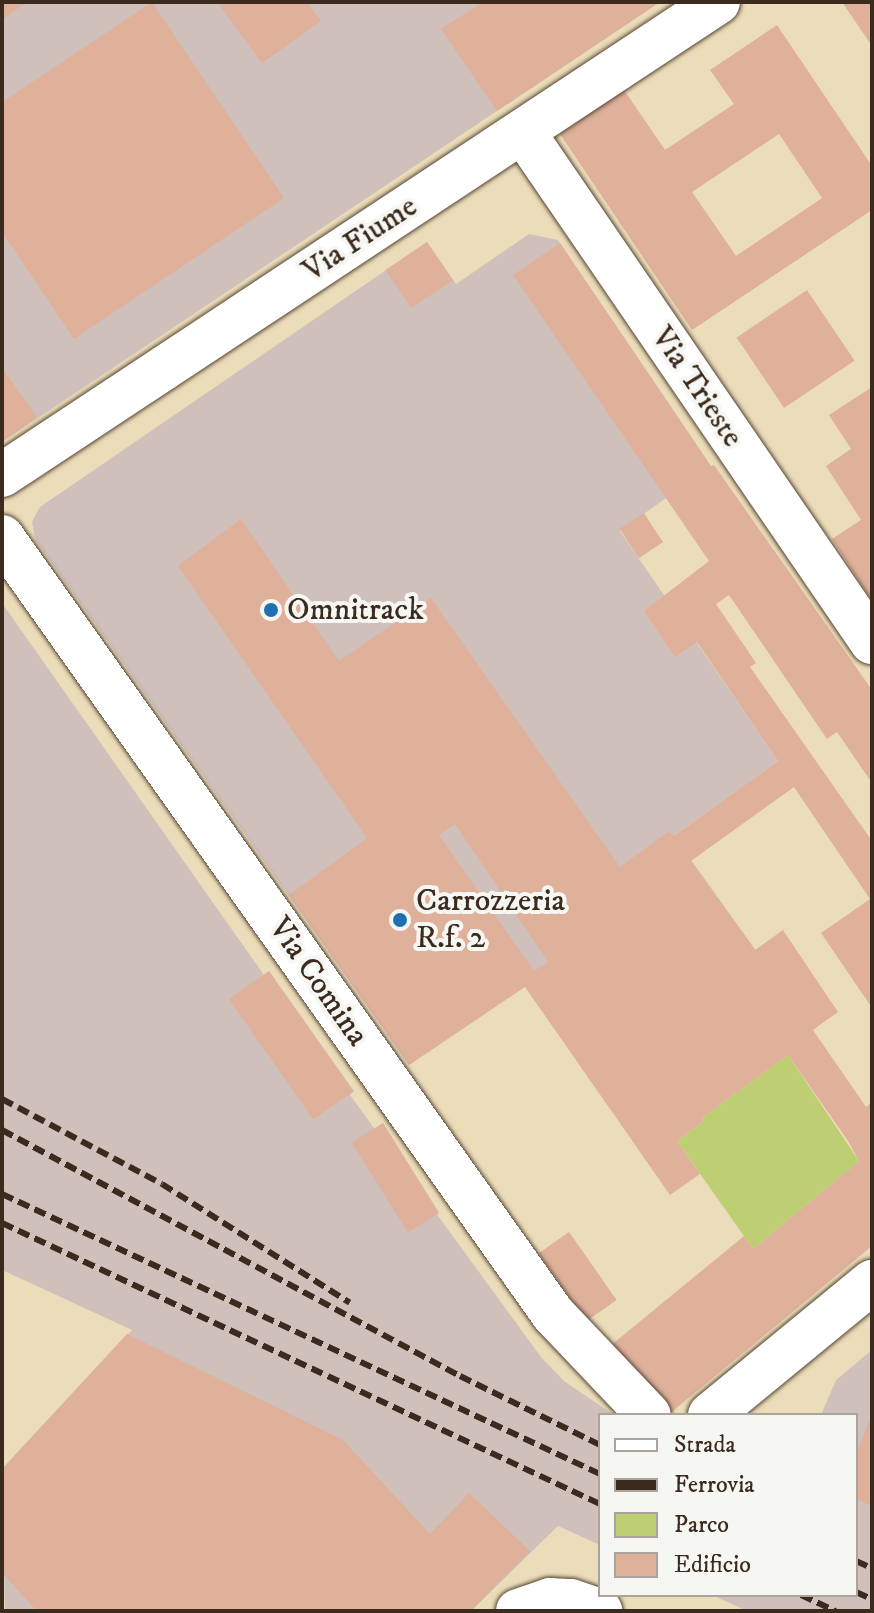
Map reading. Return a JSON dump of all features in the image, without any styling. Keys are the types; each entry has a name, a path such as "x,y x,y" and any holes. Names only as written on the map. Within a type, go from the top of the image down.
{"street":[{"name":"Via Fiume","path":"2,475 718,2"},
{"name":"Via Trieste","path":"523,132 872,642"},
{"name":"Via Comina","path":"2,537 553,1314 647,1413"},
{"path":"712,1413 872,1282"},
{"path":"518,1611 537,1602 586,1606"}],"shaded area":[{"path":"2,2 660,2 2,442"},
{"path":"529,234 558,240 711,466 620,531 778,761 674,836 762,959 551,960 490,1010 409,1065 35,539 32,522 40,507 427,242 456,284"},
{"path":"2,603 264,975 269,971 354,1091 350,1095 541,1357 564,1381 611,1413 598,1413 598,1544 558,1526 471,1611 5,1611 2,1469 132,1330 2,1270"},
{"path":"872,1350 872,1611 747,1611 716,1597 858,1597 858,1413 822,1413 836,1380"}],"green space":[{"path":"788,1055 859,1161 753,1249 677,1141 704,1121 702,1118"}],"building":[{"path":"2,2 27,2 2,20"},
{"path":"152,2 284,198 74,339 2,232 2,102"},
{"path":"217,2 307,2 321,21 262,63"},
{"path":"483,2 660,2 497,111 441,29"},
{"path":"842,2 872,2 872,46"},
{"path":"777,25 872,166 872,210 692,330 560,134 624,90 665,150 734,104 710,70","holes":["779,134 822,198 736,256 692,192"]},
{"path":"427,242 453,280 411,308 386,270"},
{"path":"560,243 711,466 714,465 872,690 872,783 837,732 827,739 729,595 716,604 756,663 750,667 872,841 872,1008 821,933 870,899 794,787 691,861 755,950 783,930 838,1012 813,1030 866,1107 872,1102 872,1246 670,1413 666,1413 604,1351 744,1236 753,1249 859,1161 848,1141 788,1055 702,1118 704,1121 677,1141 700,1174 670,1195 525,987 409,1065 289,895 367,838 178,566 241,519 339,661 431,598 620,867 669,831 674,836 778,761 697,642 675,657 644,611 709,561 513,275","holes":["455,824 548,962 534,971 439,835"]},
{"path":"807,290 855,360 784,408 737,338"},
{"path":"2,368 37,417 2,442"},
{"path":"872,387 872,601 832,539 861,520 826,466 851,449 829,415"},
{"path":"644,513 663,542 639,558 620,529"},
{"path":"269,971 353,1091 313,1120 229,999"},
{"path":"383,1123 439,1213 408,1233 352,1143"},
{"path":"569,1232 617,1300 586,1321 539,1253"},
{"path":"127,1334 343,1440 430,1534 469,1493 530,1551 471,1611 37,1611 2,1573 2,1469"},
{"path":"872,1414 872,1506 858,1500 858,1448"}],"railway":[{"path":"2,1099 162,1184 350,1303"},
{"path":"2,1130 460,1376 598,1444"},
{"path":"2,1194 598,1473"},
{"path":"2,1223 598,1503"},
{"path":"858,1562 872,1568"},
{"path":"858,1593 872,1599"},
{"path":"805,1597 836,1611"}],"place":[{"name":"Omnitrack","path":"271,610"},
{"name":"Carrozzeria R.f. 2","path":"400,920"}]}
